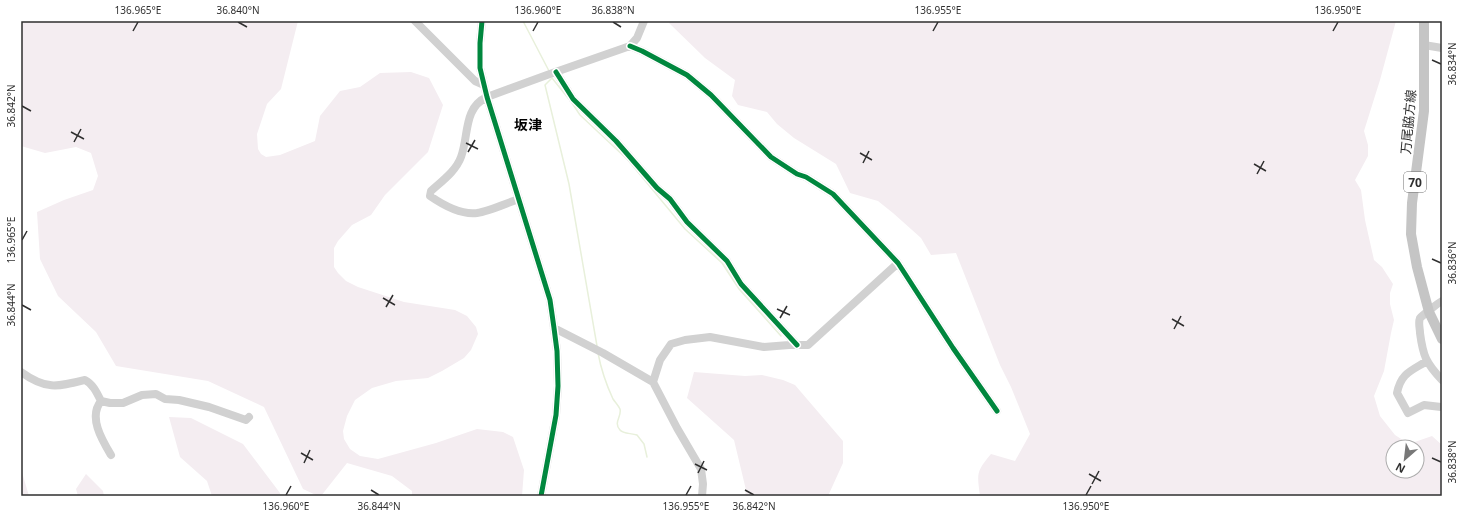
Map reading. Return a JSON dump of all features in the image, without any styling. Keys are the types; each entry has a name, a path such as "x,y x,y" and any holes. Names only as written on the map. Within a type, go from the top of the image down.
{"main road":[{"name":"万尾脇方線","path":"1424,21 1424,111 1412,203 1411,234 1416,267 1429,312 1442,339"}],"street":[{"path":"415,21 475,81 484,85"},
{"path":"482,21 480,68 487,98 550,300 557,351 558,386 556,415 541,496"},
{"path":"519,199 477,213 464,212 439,202 430,196 431,191 454,170 461,157 471,110 481,100 630,46 637,38 644,21"},
{"path":"1424,45 1442,48"},
{"path":"630,46 687,75 711,95 771,157 832,194 898,263 953,348 997,411"},
{"path":"552,73 573,99 616,141 657,188 670,199 687,222 727,261 741,284 797,345"},
{"path":"652,382 664,353 671,344 685,340 710,337 764,347 808,345 898,263"},
{"path":"1442,301 1429,312 1423,314 1419,320 1421,345 1427,361 1442,380"},
{"path":"554,328 599,351 652,382 701,469 703,484 702,496"},
{"path":"1427,361 1404,376 1399,382 1397,393 1408,413 1424,404 1442,408"},
{"path":"21,372 46,386 63,386 85,380 92,386 100,401"},
{"path":"100,401 123,403 142,395 156,394 165,399 179,400 209,407 246,420 249,417"},
{"path":"100,401 96,406 97,426 102,441 111,455"}],"shaded area":[{"path":"21,21 298,21 281,89 267,104 257,134 258,149 261,154 266,157 280,155 315,141 320,116 340,91 360,87 380,73 411,72 429,78 443,105 428,152 385,195 371,215 352,225 338,241 334,248 334,267 346,281 358,287 404,302 455,310 467,316 476,327 478,334 471,350 464,358 442,371 428,378 396,381 372,388 355,400 347,416 343,431 344,439 350,449 360,456 378,459 436,443 477,429 503,432 513,437 524,470 522,496 412,496 412,491 392,476 347,463 321,496 318,496 303,489 264,407 208,381 116,366 96,332 58,296 40,259 37,212 64,200 93,190 98,176 91,153 76,147 45,153 21,146"},
{"path":"670,21 1396,21 1364,131 1368,145 1368,156 1355,180 1361,190 1365,220 1374,260 1382,267 1393,284 1390,293 1390,304 1394,320 1384,371 1374,396 1380,416 1395,435 1401,439 1385,439 1385,479 1425,479 1425,439 1423,439 1432,436 1442,445 1442,496 980,496 978,477 980,469 986,460 991,454 1015,461 1030,434 1011,387 1000,365 956,253 931,255 921,238 878,201 850,193 836,164 794,138 777,124 767,112 738,105 732,96 735,80 705,58 669,23"},
{"path":"694,372 745,376 762,375 783,380 795,385 843,441 843,463 828,496 745,496 746,490 734,440 687,398"},
{"path":"169,417 191,418 243,444 280,493 280,496 212,496 207,481 180,457"},
{"path":"21,469 29,496 21,496"},
{"path":"86,474 103,491 104,496 78,496 76,489"}],"waterway":[{"path":"523,21 549,71"},
{"path":"552,78 545,85 569,184 597,346"},
{"path":"552,78 568,98"},
{"path":"572,103 580,115 628,160 685,229 722,263 739,289 781,336"},
{"path":"598,353 608,388 620,409 620,415 617,422 618,427 623,432 637,435 644,444 647,457"}],"cycle path":[{"path":"482,21 480,68 487,97 550,300 557,351 558,386 556,415 541,496"},
{"path":"630,46 687,75 711,95 771,157 797,174 806,177 833,194 898,263 953,348 997,411"},
{"path":"556,72 573,99 616,141 657,188 670,199 687,222 727,261 741,284 797,345"}],"district":[{"name":"坂津","path":"528,124"}]}
